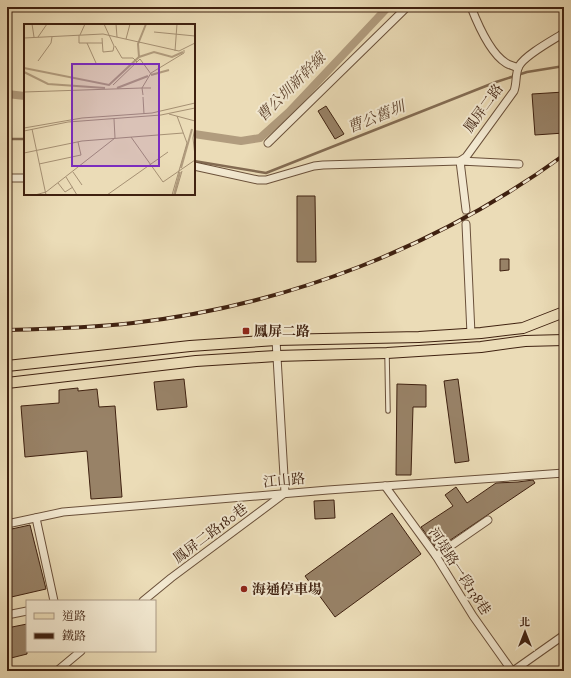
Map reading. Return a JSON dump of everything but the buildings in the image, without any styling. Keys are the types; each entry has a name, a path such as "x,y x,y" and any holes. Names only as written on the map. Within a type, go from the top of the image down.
{"main road":[{"path":"523,328 564,312"},
{"path":"7,366 59,359 190,346 276,340 419,337 471,334 523,328 564,320"},
{"path":"7,383 196,361 276,356 387,353 481,347 525,341 564,333"},
{"path":"525,341 564,340"},
{"path":"59,359 60,377"}],"street":[{"path":"268,144 407,7"},
{"path":"472,7 479,28 495,52 506,63 517,70 523,60 564,33"},
{"name":"鳳屏二路","path":"460,161 466,157 514,91 517,70"},
{"path":"195,166 258,180 266,180 323,165 460,161 519,164"},
{"path":"460,161 466,210"},
{"path":"7,178 24,178"},
{"path":"466,224 471,334"},
{"path":"276,340 285,493"},
{"name":"江山路","path":"7,524 63,512 285,493 564,472"},
{"name":"河堤路一段138巷","path":"385,486 436,556 473,616 513,671"},
{"name":"鳳屏二路180巷","path":"144,600 171,578 285,493"},
{"path":"36,518 54,600"},
{"path":"436,556 488,520"},
{"path":"7,615 26,611"},
{"path":"513,671 564,635"},
{"path":"57,671 80,652"}],"lane":[{"path":"387,353 388,411"}],"waterway":[{"name":"曹公圳新幹線","path":"195,134 241,141 260,138 289,112 388,7"},
{"name":"曹公舊圳","path":"195,161 266,173 496,82 527,72 564,66"},
{"name":"曹公圳新幹線","path":"7,94 24,96"},
{"name":"曹公舊圳","path":"7,139 24,139"}],"tunnel":[{"path":"466,210 466,224"}],"railway":[{"path":"7,330 54,329 133,323 191,314 248,302 304,286 359,267 413,244 465,218 516,188 564,155"}],"place":[{"name":"鳳屏二路","path":"246,331"},
{"name":"海通停車場","path":"244,589"}]}
